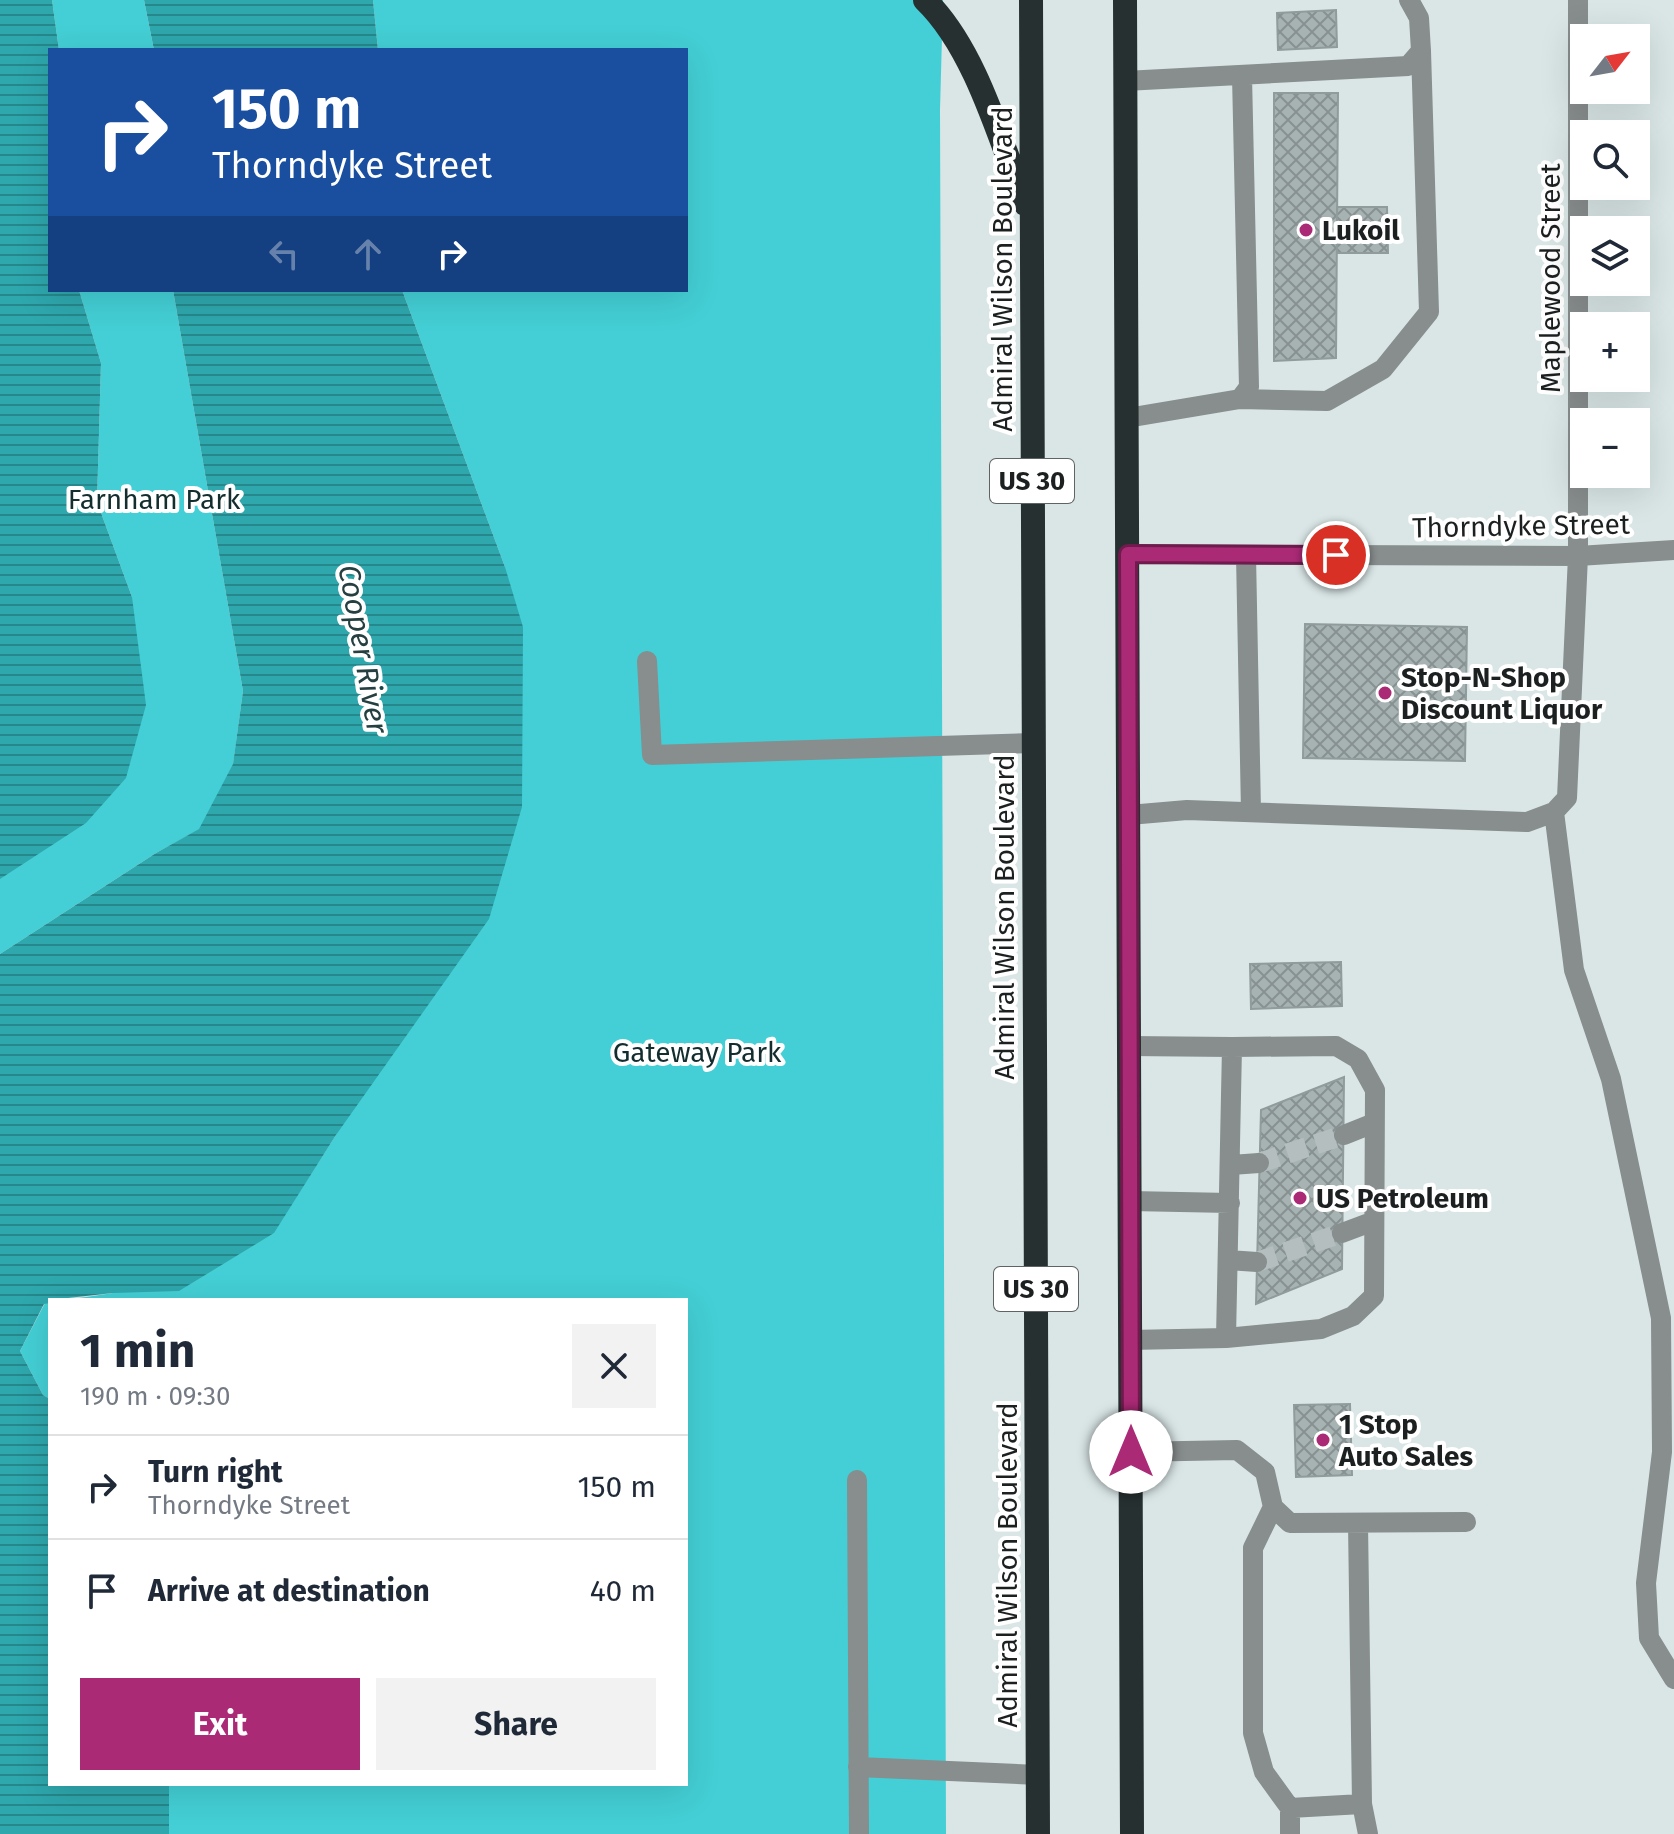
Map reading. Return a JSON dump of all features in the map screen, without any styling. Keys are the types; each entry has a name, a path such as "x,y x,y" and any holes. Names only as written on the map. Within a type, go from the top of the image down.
{"highway":[{"path":"925,0 949,28 965,55 1031,220"},
{"name":"Admiral Wilson Boulevard","path":"1031,0 1038,1834"},
{"path":"1125,0 1132,1834"}],"street":[{"path":"1127,418 1240,399 1327,401 1383,369 1429,312 1419,18 1409,0"},
{"name":"Maplewood Street","path":"1554,812 1567,798 1578,556 1578,0"},
{"path":"1125,81 1408,66 1421,51"},
{"path":"1240,399 1249,387 1242,76"},
{"name":"Thorndyke Street","path":"1128,554 1578,556 1674,550"},
{"path":"1246,555 1251,812"},
{"path":"647,661 652,755 1034,743"},
{"path":"1129,815 1187,810 1527,822 1554,812 1574,970 1611,1079 1661,1318 1662,1452 1646,1583 1649,1638 1674,1679"},
{"path":"1129,1046 1336,1046 1358,1059 1375,1090 1374,1296 1353,1316 1321,1329 1226,1338 1130,1340"},
{"path":"1226,1338 1232,1047"},
{"path":"1344,1135 1374,1123"},
{"path":"1231,1165 1259,1163"},
{"path":"1130,1201 1230,1203"},
{"path":"1342,1233 1374,1221"},
{"path":"1228,1260 1257,1262"},
{"path":"1131,1452 1237,1450 1265,1472 1273,1507 1290,1523 1466,1522"},
{"path":"857,1480 859,1834"},
{"path":"1273,1507 1253,1548 1253,1733 1264,1772 1290,1808 1290,1834"},
{"path":"1358,1523 1362,1804 1368,1834"},
{"path":"858,1767 1038,1775"},
{"path":"1290,1808 1362,1804"}],"green space":[{"path":"52,0 144,0 154,48 59,48"},
{"name":"Gateway Park","path":"373,0 943,0 940,110 946,1834 169,1834 169,1786 688,1786 688,1298 79,1298 113,1293 273,1233 336,1135 505,567 403,292 688,292 688,48 378,48"},
{"name":"Farnham Park","path":"80,292 173,292 243,691 233,765 200,829 156,853 0,954 0,876 132,597 97,502 101,363"},
{"path":"45,1303 48,1303 48,1398 43,1395 20,1351"}],"water":[{"path":"0,0 52,0 59,48 48,48 48,292 80,292 101,363 97,502 132,597 146,705 126,778 86,823 0,879"},
{"path":"144,0 373,0 378,48 154,48"},
{"name":"Cooper River","path":"173,292 403,292 505,567 523,627 522,807 489,919 336,1135 274,1233 179,1291 48,1298 48,1303 44,1304 20,1351 43,1395 48,1398 48,1786 169,1786 169,1834 0,1834 0,954 156,853 199,829 233,764 243,691"}],"building":[{"path":"1336,10 1337,47 1278,50 1277,13"},
{"name":"Lukoil","path":"1274,93 1338,93 1336,358 1274,361"},
{"path":"1337,207 1387,207 1388,253 1337,253"},
{"name":"Stop-N-Shop Discount Liquor","path":"1305,624 1467,627 1465,761 1303,758"},
{"path":"1341,962 1342,1006 1251,1009 1250,964"},
{"name":"US Petroleum","path":"1344,1077 1342,1269 1256,1304 1261,1110"},
{"name":"1 Stop Auto Sales","path":"1350,1404 1352,1475 1296,1477 1294,1405"}],"tunnel":[{"path":"1259,1163 1344,1135"},
{"path":"1257,1262 1342,1233"}],"place":[{"name":"Lukoil","path":"1306,230"},
{"name":"Stop-N-Shop Discount Liquor","path":"1385,693"},
{"name":"US Petroleum","path":"1300,1198"},
{"name":"1 Stop Auto Sales","path":"1323,1440"}],"route":[{"path":"1131,1452 1128,554 1336,555"}]}
